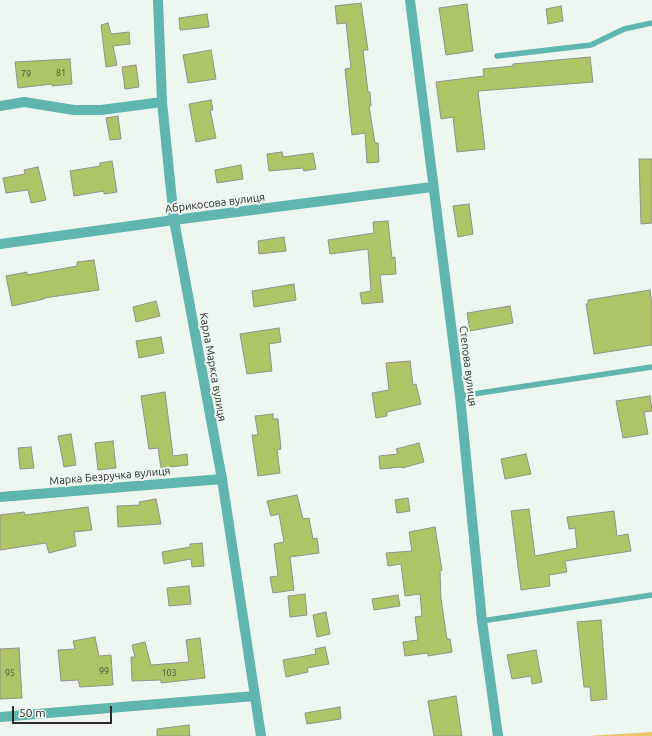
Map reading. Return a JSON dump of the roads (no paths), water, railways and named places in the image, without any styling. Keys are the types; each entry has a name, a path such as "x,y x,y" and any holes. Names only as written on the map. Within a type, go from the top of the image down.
{"street":[{"name":"Карла Маркса вулиця","path":"158,0 162,102 174,220 222,479 261,736"},
{"name":"Степова вулиця","path":"410,0 432,187 460,396 482,622 498,736"},
{"path":"0,106 24,102 74,110 101,110 162,102"},
{"name":"Абрикосова вулиця","path":"0,244 432,187"},
{"name":"Марка Безручка вулиця","path":"0,497 222,479"},
{"path":"0,716 255,696"}],"lane":[{"path":"497,56 591,45 624,29 652,23"},
{"path":"460,396 652,367"},
{"path":"482,622 652,595"}]}
